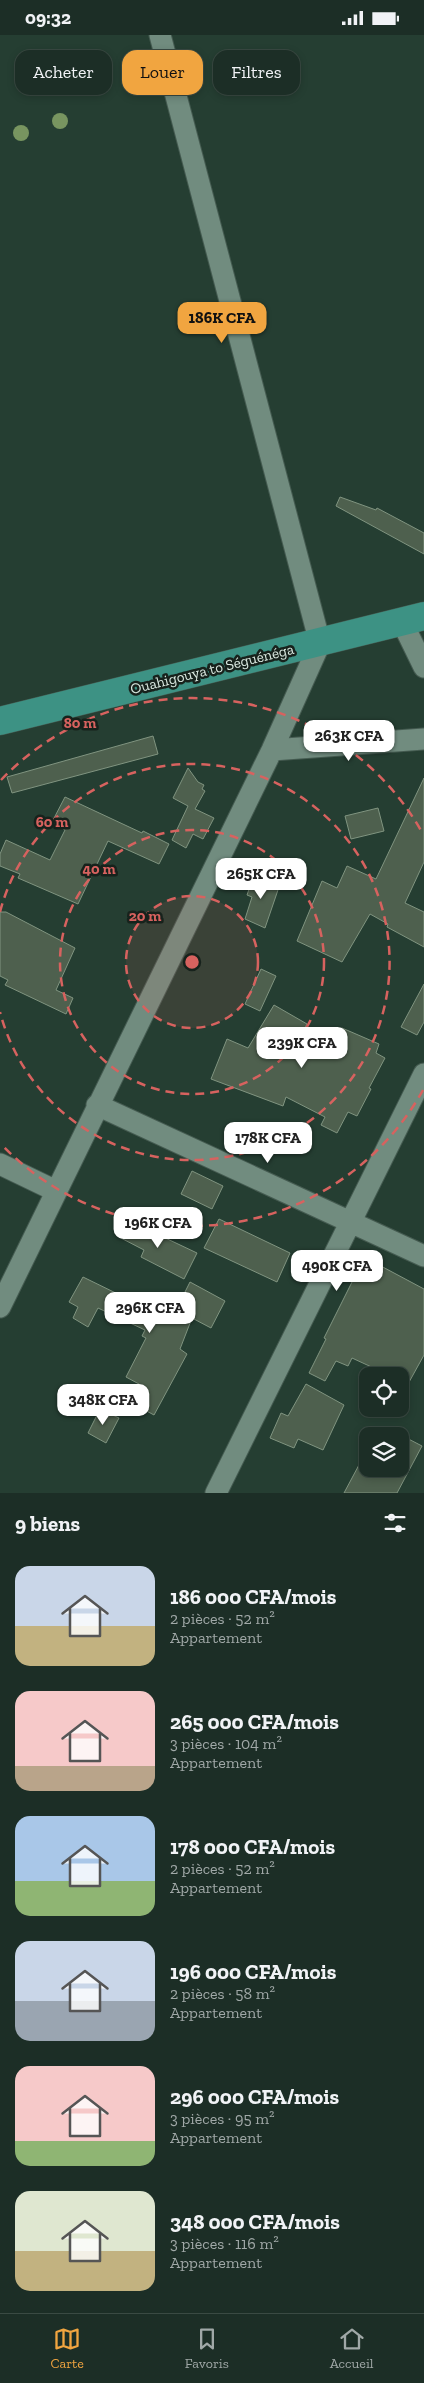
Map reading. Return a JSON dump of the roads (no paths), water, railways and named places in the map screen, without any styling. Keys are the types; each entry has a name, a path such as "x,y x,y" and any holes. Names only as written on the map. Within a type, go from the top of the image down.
{"main road":[{"name":"Ouahigouya to Séguénéga","path":"0,721 413,619"}],"street":[{"path":"0,1307 272,749 320,643 160,35"},
{"path":"413,619 424,667"},
{"path":"272,749 424,739"},
{"path":"216,1493 424,1074"},
{"path":"98,1105 424,1256"},
{"path":"0,1164 56,1191"}]}
